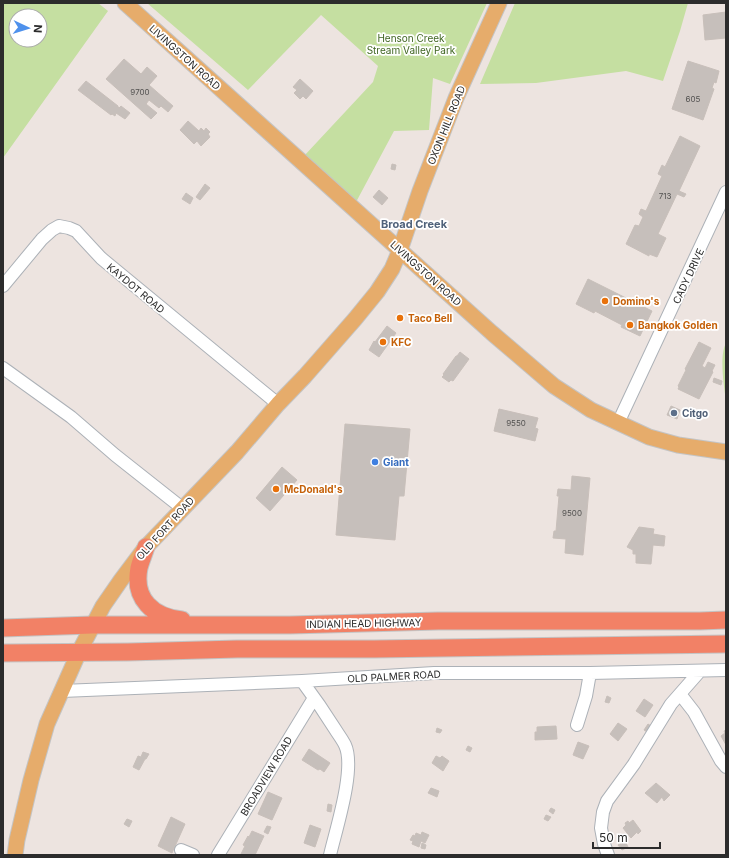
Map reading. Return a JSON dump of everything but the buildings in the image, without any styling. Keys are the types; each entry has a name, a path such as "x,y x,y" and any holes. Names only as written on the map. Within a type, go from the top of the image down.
{"highway":[{"path":"146,547 139,568 139,589 143,600 152,609 162,615 176,619 222,625"},
{"name":"INDIAN HEAD HIGHWAY","path":"3,628 92,625 222,625 438,621 726,620"},
{"path":"3,653 128,652 236,648 374,649 726,644"}],"main road":[{"name":"LIVINGSTON ROAD","path":"124,3 492,333 570,398 618,423 649,436 678,445 726,452"},
{"name":"OXON HILL ROAD","path":"400,250 420,191 456,98 499,3"},
{"name":"OLD FORT ROAD","path":"15,855 31,780 47,724 92,625 112,592 146,547 237,452 278,404 306,376 360,314 392,269 400,250"}],"street":[{"name":"CADY DRIVE","path":"618,423 726,192"},
{"name":"KAYDOT ROAD","path":"3,286 42,239 52,230 60,226 76,231 101,258 278,404"},
{"path":"3,368 71,417 182,508"},
{"name":"OLD PALMER ROAD","path":"62,690 302,681 434,673 590,673 726,670"},
{"path":"608,855 601,828 605,805 634,764 671,704 700,671"},
{"path":"577,725 586,696 590,673"},
{"path":"302,681 345,745 348,755 348,772 330,855"},
{"path":"680,694 694,712 726,767"},
{"name":"BROADVIEW ROAD","path":"218,855 314,698"},
{"path":"181,850 193,855"}],"green space":[{"path":"3,3 98,3 108,11 3,158"},
{"name":"Henson Creek Stream Valley Park","path":"147,3 487,3 450,84 433,78 429,130 394,131 355,204 304,156 373,82 378,66 321,15 248,90"},
{"path":"515,3 688,3 663,81 626,71 536,83 480,84"},
{"path":"726,343 726,401 722,363"}],"place":[{"name":"Domino's","path":"605,301"},
{"name":"Taco Bell","path":"400,318"},
{"name":"Bangkok Golden","path":"630,325"},
{"name":"KFC","path":"383,342"},
{"name":"Citgo","path":"674,413"},
{"name":"Giant","path":"375,462"},
{"name":"McDonald's","path":"276,489"}],"district":[{"name":"Broad Creek","path":"414,224"}]}
